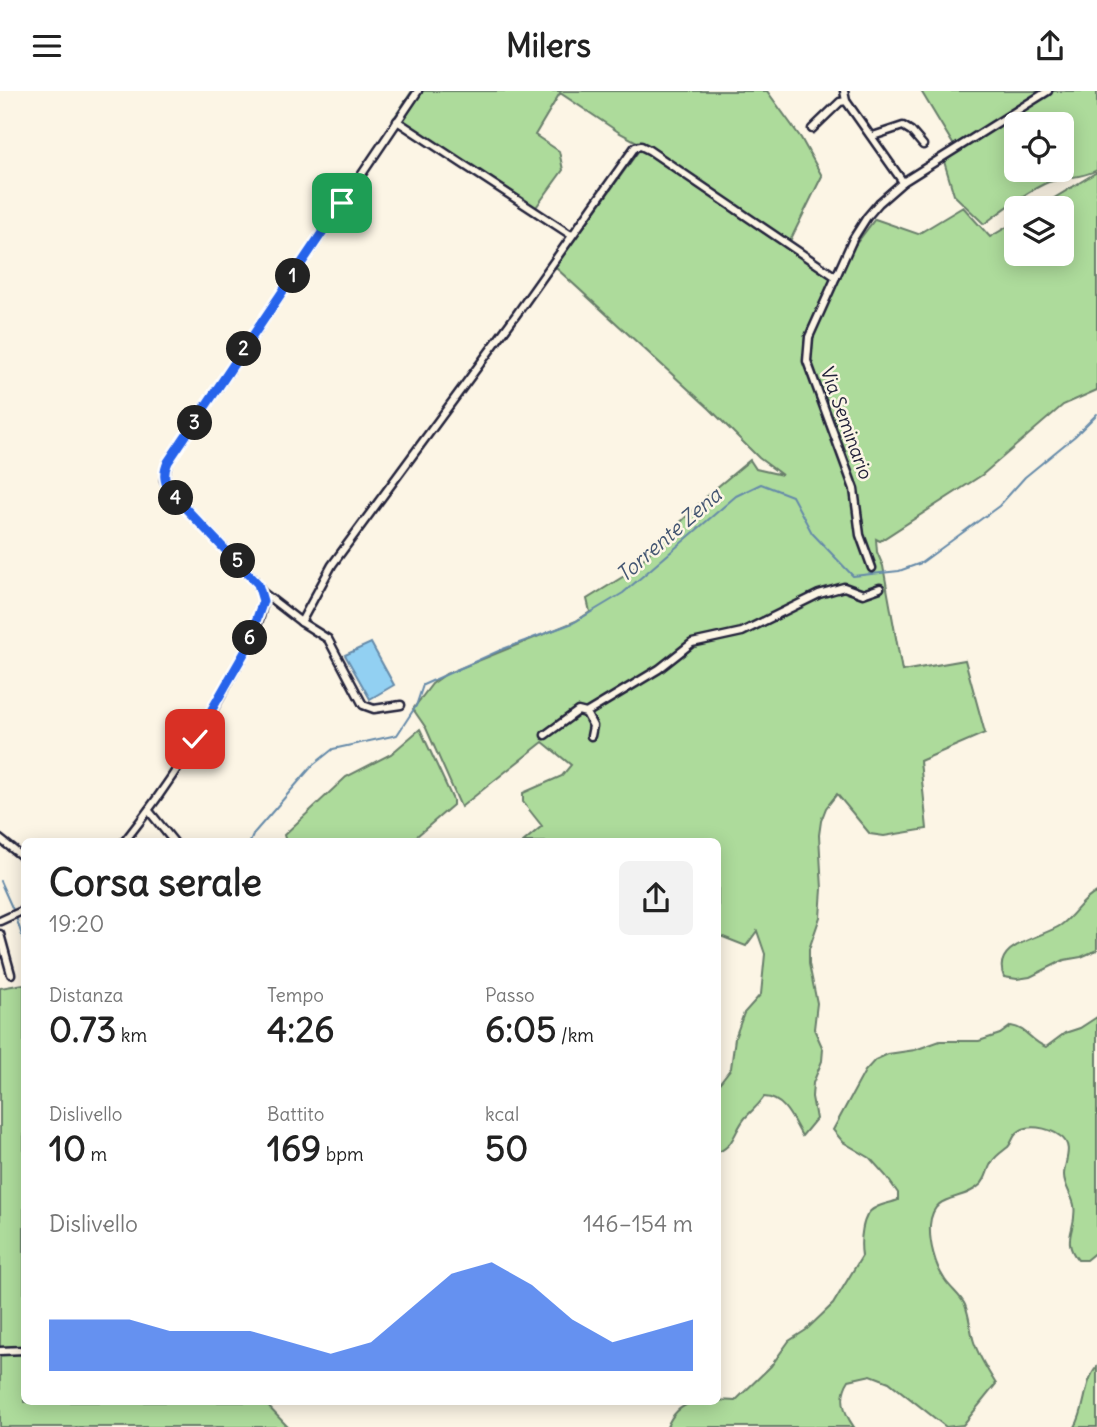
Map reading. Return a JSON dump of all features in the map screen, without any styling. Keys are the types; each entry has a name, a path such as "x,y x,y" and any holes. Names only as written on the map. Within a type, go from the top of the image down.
{"street":[{"path":"401,705 374,709 363,705 328,639 261,591 240,563 169,491 164,480 168,462 418,91"},
{"name":"Via Seminario","path":"872,568 860,535 855,489 807,361 809,337 867,217 879,203 903,182 1048,91"},
{"path":"844,92 846,101 903,182"},
{"path":"812,129 840,102 846,101"},
{"path":"397,121 571,235"},
{"path":"873,136 902,125 923,145"},
{"path":"301,622 332,565 516,315 635,147 641,146 836,277"},
{"path":"545,735 578,711 586,713 659,669 692,643 742,632 819,594 844,587 863,593 880,588"},
{"path":"127,838 175,773 246,650 263,601 261,591"},
{"path":"586,713 593,726 591,736"},
{"path":"149,811 171,838"},
{"path":"0,839 21,856"},
{"path":"2,920 21,911"},
{"path":"0,934 11,974"},
{"path":"0,1352 21,1350"}],"green space":[{"path":"412,91 767,91 801,138 822,176 787,247 831,277 875,219 918,234 963,207 990,237 1004,229 1004,266 1074,266 1074,196 1058,196 1097,172 1097,390 1063,405 982,475 880,541 876,539 902,671 965,660 985,733 920,761 927,829 884,836 870,834 837,794 826,808 819,835 822,889 820,917 809,949 809,964 817,1003 814,1029 823,1049 822,1061 813,1083 812,1097 816,1119 802,1136 783,1105 764,1097 745,1118 728,1146 721,1150 721,1081 731,1068 735,1038 744,1013 761,994 765,954 757,931 746,946 721,936 721,838 528,838 542,826 523,802 523,793 562,776 571,765 543,742 461,807 426,728 413,709 432,684 446,674 576,621 590,612 587,599 629,573 710,493 750,460 756,469 782,475 759,458 710,409 555,267 640,149 725,205 641,144 560,93 535,135 559,151 563,170 534,210 477,176 394,118"},
{"path":"921,91 1097,91 1097,170 1084,175 1074,177 1074,112 1004,112 1004,182 1050,182 1023,196 1004,196 1004,209 984,224 954,195 943,158 956,149"},
{"path":"420,729 453,800 453,805 415,838 285,838 284,835 346,777 391,754"},
{"path":"1097,892 1097,950 1064,960 1030,977 1004,977 1004,957 1011,949 1061,925"},
{"path":"21,984 21,1405 267,1405 288,1427 0,1427 0,988"},
{"path":"1097,1017 1097,1251 1086,1260 1078,1260 1073,1253 1070,1239 1075,1213 1064,1175 1067,1144 1060,1136 1044,1129 1031,1127 1020,1130 1008,1147 997,1155 980,1185 942,1202 932,1214 930,1232 936,1261 941,1274 965,1305 976,1348 996,1384 963,1425 946,1427 889,1382 871,1375 849,1380 844,1392 847,1415 854,1427 667,1427 679,1409 685,1405 721,1405 721,1401 735,1401 771,1366 789,1341 806,1330 833,1304 862,1256 862,1229 870,1211 898,1200 898,1193 870,1158 843,1142 833,1130 865,1071 875,1060 888,1054 915,1050 940,1041 979,1041 1000,1034 1011,1026 1021,1029 1046,1047 1065,1033 1080,1028"},
{"path":"1097,1367 1097,1427 1075,1427 1090,1379"}],"water":[{"path":"371,643 394,685 370,699 345,655"}],"waterway":[{"name":"Torrente Zena","path":"252,838 313,765 333,749 397,735 416,706 423,685 503,649 573,623 623,593 736,496 761,484 792,496 812,533 853,576 899,571 921,563 999,506 1025,477 1097,414"},
{"name":"Torrente Zena","path":"0,881 14,912"},
{"name":"Torrente Zena","path":"16,917 21,933"}],"route":[{"path":"195,739 246,650 263,601 258,584 169,491 164,480 165,470 342,203"}]}
